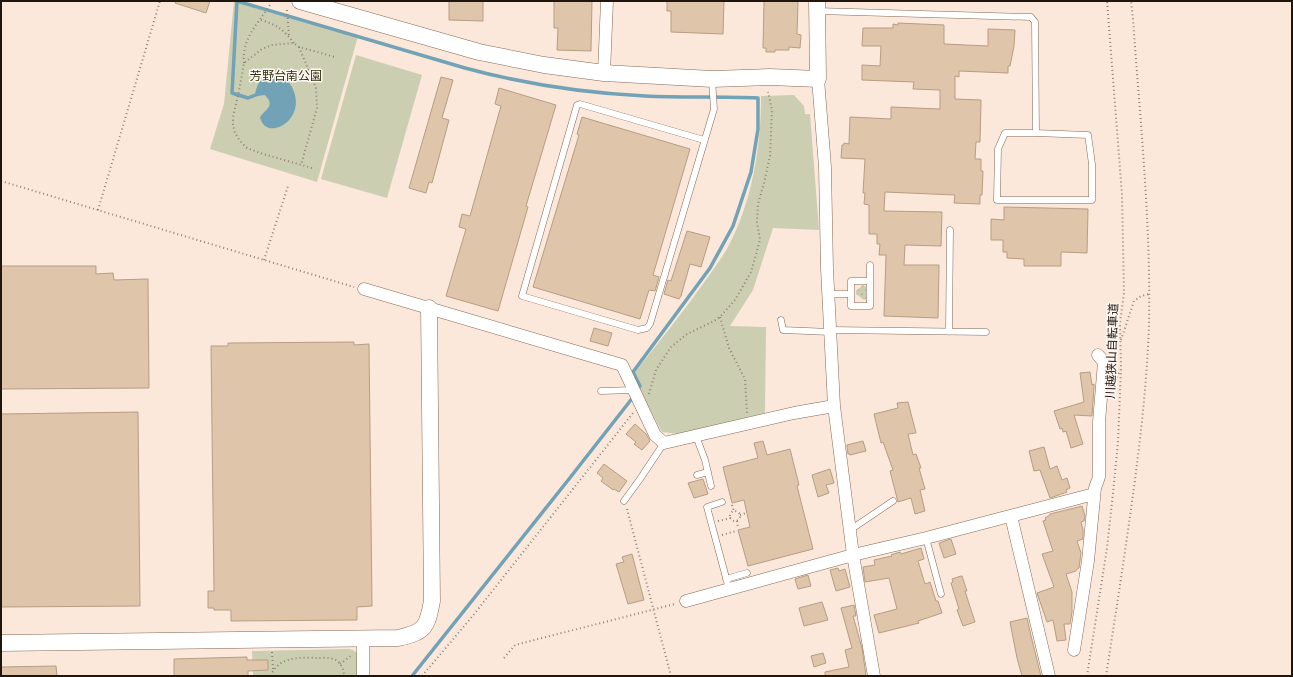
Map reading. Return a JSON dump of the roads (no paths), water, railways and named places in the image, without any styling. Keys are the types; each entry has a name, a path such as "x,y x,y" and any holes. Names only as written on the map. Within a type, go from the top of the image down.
{"street":[{"path":"300,1 479,52 544,65 604,73 712,79 770,77 818,79"},
{"path":"604,73 607,1"},
{"path":"817,6 818,79 825,167 828,294 834,406 853,555 874,676"},
{"path":"364,289 622,365 655,435 664,443 834,406"},
{"path":"1,643 360,645 410,636 417,633 425,626 432,601 429,308"},
{"path":"1074,650 1088,561 1094,488 1098,477 1099,422 1104,362 1098,355"},
{"path":"686,601 727,584 926,538 1094,494"},
{"path":"1012,516 1049,676"},
{"path":"360,645 363,676"}],"lane":[{"path":"817,6 1031,17 1035,22 1036,133"},
{"path":"704,140 580,104 577,105 522,296 638,330 647,328 650,324 714,109 712,79"},
{"path":"1005,133 1036,133 1088,135 1092,164 1092,200 997,200 998,149 1005,133"},
{"path":"949,332 950,230"},
{"path":"870,265 870,280 870,306 851,306 851,281 870,280"},
{"path":"828,294 851,294"},
{"path":"781,320 784,330 986,332"},
{"path":"601,391 634,390"},
{"path":"696,436 705,460 711,486"},
{"path":"624,501 654,460 664,443"},
{"path":"697,475 708,472"},
{"path":"850,530 893,501"},
{"path":"722,502 707,507 727,584 747,573"},
{"path":"926,538 941,594"}],"water":[{"path":"268,74 277,75 284,78 290,84 294,92 296,103 294,112 289,120 276,128 269,128 263,124 260,117 269,107 270,104 268,99 265,95 255,95 259,83"}],"waterway":[{"path":"237,1 465,68 509,79 554,87 622,95 758,98 758,129 751,172 733,226 710,268 633,372 640,386 637,390"},
{"path":"237,1 232,93 248,98 258,94"},
{"path":"412,676 634,396"}],"park label":[{"name":"芳野台南公園","path":"286,76"}]}
